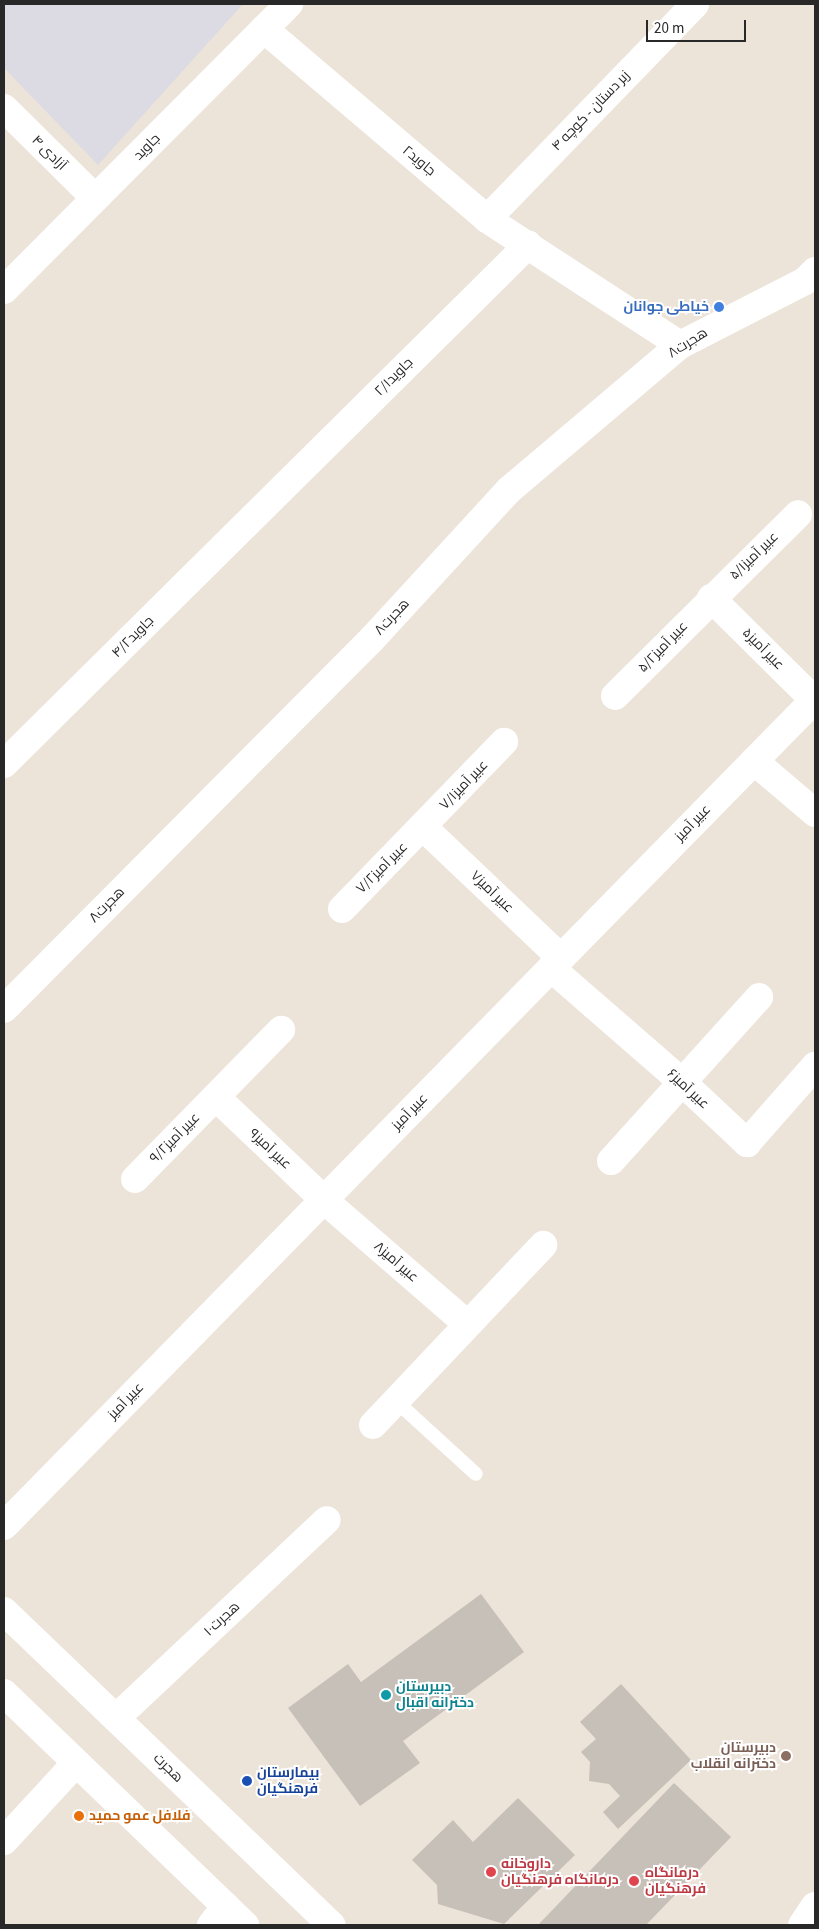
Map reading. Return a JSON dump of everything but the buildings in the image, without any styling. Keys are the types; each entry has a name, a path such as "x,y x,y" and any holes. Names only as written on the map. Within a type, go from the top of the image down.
{"street":[{"name":"جاوید","path":"4,290 289,4"},
{"name":"زبر دستان - کوچه ۴","path":"488,219 695,4"},
{"name":"۲جاوید","path":"264,29 488,219 680,345"},
{"name":"۴ آزادی","path":"4,108 95,198"},
{"name":"۲/۱جاوید","path":"261,509 528,245"},
{"name":"هجرت۸","path":"4,1009 372,639 509,490 680,345 805,281 815,272"},
{"name":"۴/۲جاوید","path":"4,764 261,509"},
{"name":"۵/۱عبیر آمیز","path":"711,598 798,514"},
{"name":"۵/۲عبیر آمیز","path":"615,696 711,598"},
{"name":"۵عبیر آمیز","path":"711,598 815,700"},
{"name":"عبیر آمیز","path":"4,1526 815,700"},
{"name":"۷/۱عبیر آمیز","path":"423,827 504,742"},
{"path":"754,761 815,813"},
{"name":"۷/۲عبیر آمیز","path":"342,909 423,827"},
{"name":"۷عبیر آمیز","path":"423,827 556,963"},
{"name":"۶عبیر آمیز","path":"556,963 747,1143 815,1066"},
{"path":"611,1161 759,996"},
{"name":"۹/۲عبیر آمیز","path":"134,1179 281,1030"},
{"name":"عبیر آمیز۹","path":"216,1098 324,1200"},
{"name":"۸عبیر آمیز","path":"324,1200 467,1324"},
{"path":"373,1425 543,1245"},
{"name":"هجرت۱۰","path":"116,1718 327,1520"},
{"name":"هجرت","path":"4,1611 332,1925"},
{"path":"4,1693 76,1763 218,1916 245,1925"},
{"path":"4,1841 76,1763"},
{"path":"802,1925 815,1906"}],"lane":[{"path":"396,1401 476,1474"}],"shaded area":[{"path":"4,4 243,4 98,165 4,68"}],"place":[{"name":"خیاطی جوانان","path":"719,307"},
{"name":"دبیرستان دخترانه اقبال","path":"386,1695"},
{"name":"دبیرستان دخترانه انقلاب","path":"786,1756"},
{"name":"بیمارستان فرهنگیان","path":"247,1781"},
{"name":"فلافل عمو حمید","path":"79,1816"},
{"name":"داروخانه درمانگاه فرهنگیان","path":"491,1872"},
{"name":"درمانگاه فرهنگیان","path":"634,1881"}]}
